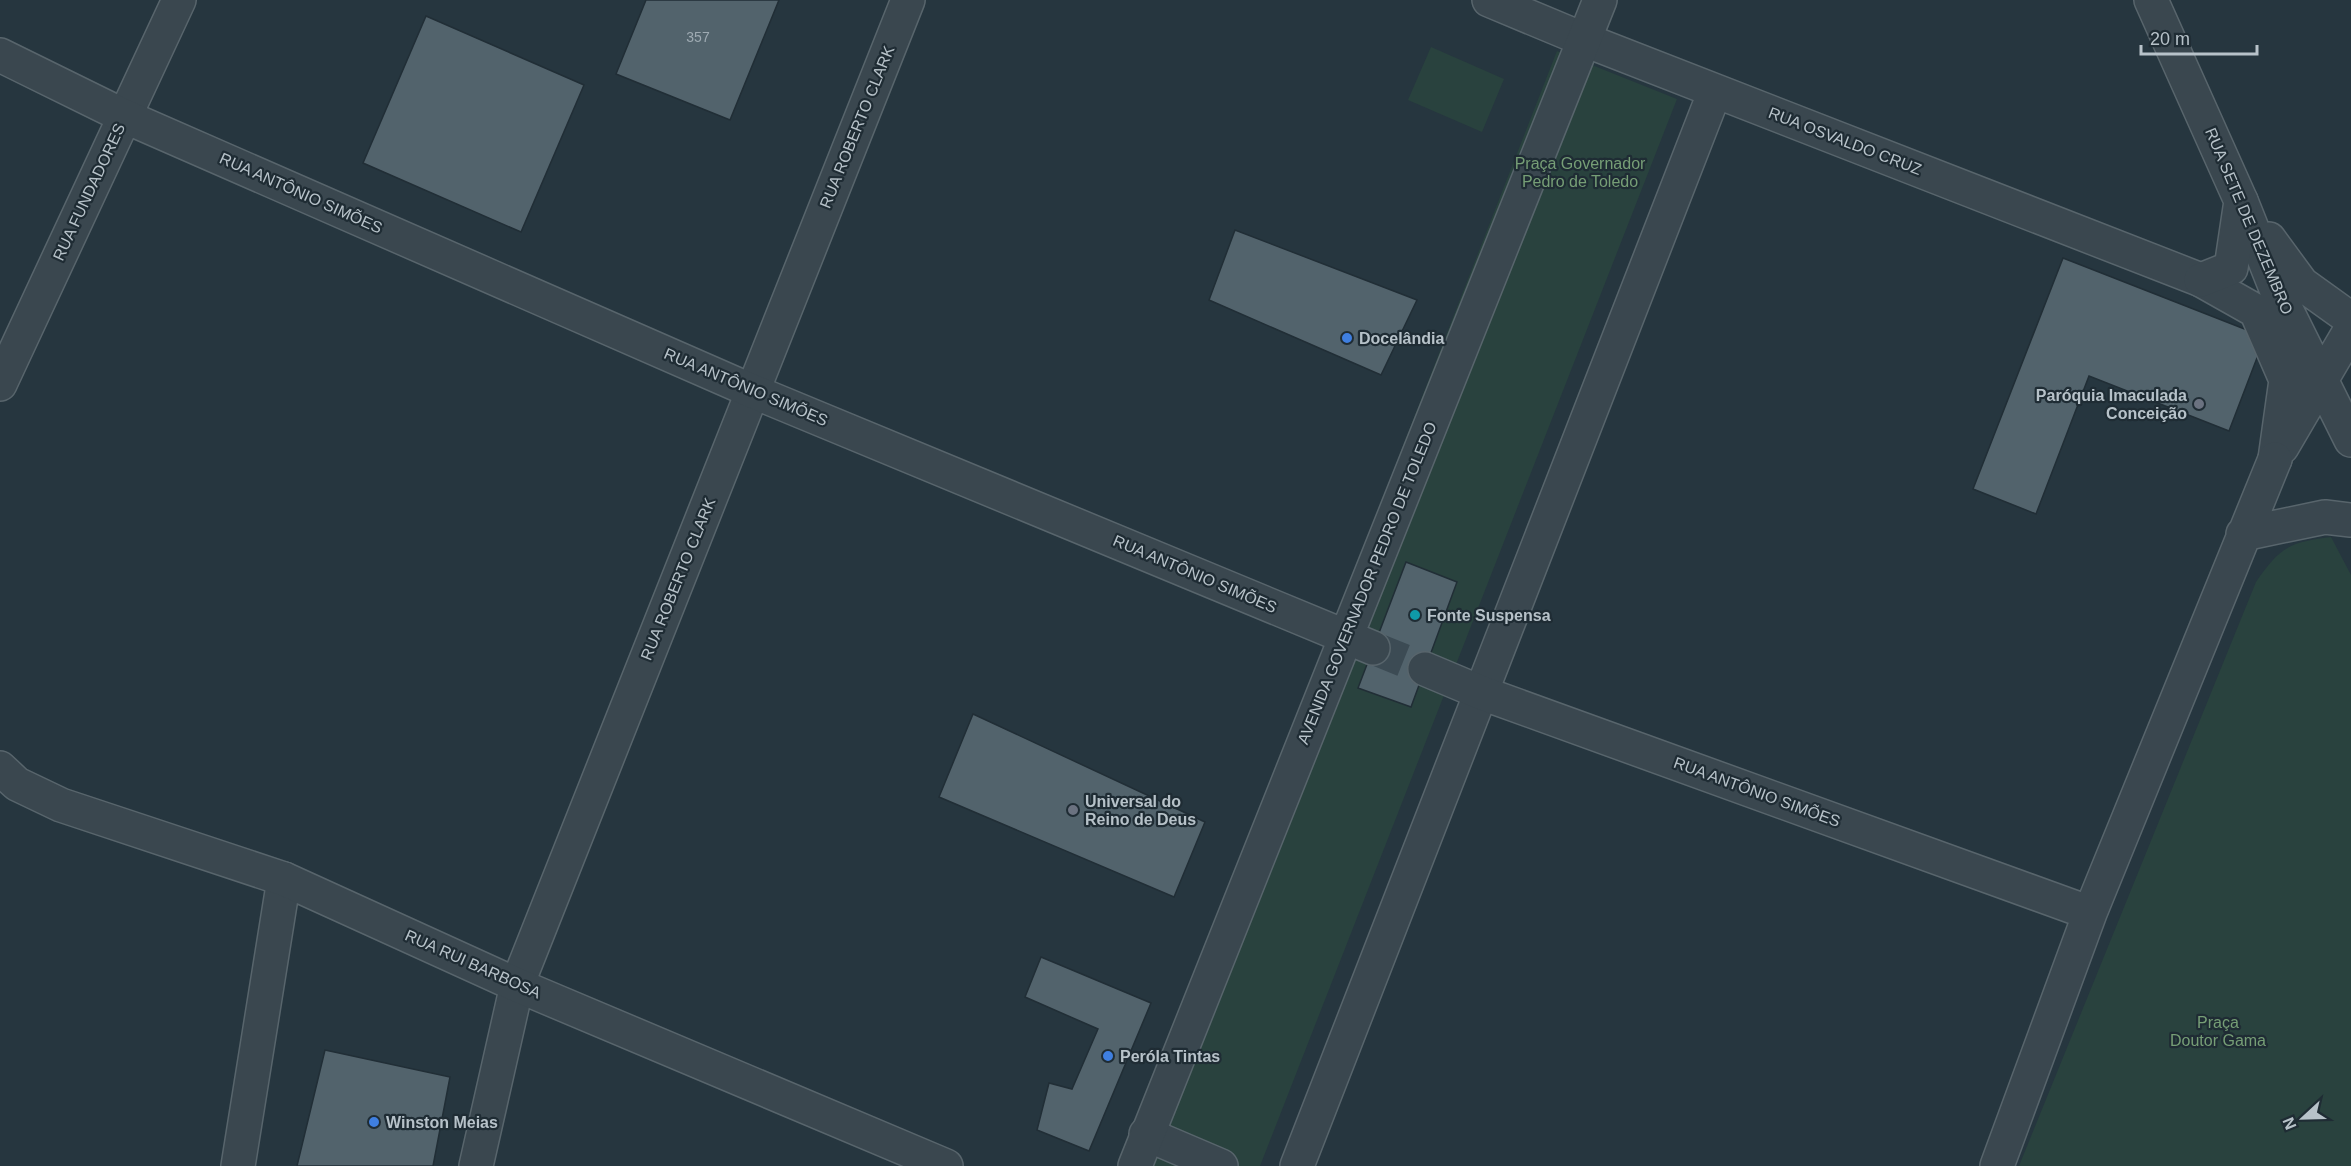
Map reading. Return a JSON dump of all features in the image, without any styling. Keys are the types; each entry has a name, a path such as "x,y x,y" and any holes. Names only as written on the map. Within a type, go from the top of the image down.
{"street":[{"name":"RUA FUNDADORES","path":"0,384 179,0"},
{"name":"RUA ROBERTO CLARK","path":"476,1166 517,985 908,0"},
{"name":"RUA OSVALDO CRUZ","path":"1489,0 1585,40 2201,280 2256,311 2286,380 2275,459"},
{"name":"AVENIDA GOVERNADOR PEDRO DE TOLEDO","path":"1135,1166 1242,898 1359,642 1600,0"},
{"name":"RUA SETE DE DEZEMBRO","path":"2151,0 2241,201 2277,291 2351,440"},
{"name":"RUA ANTÔNIO SIMÕES","path":"0,55 124,116 752,391 1359,642"},
{"path":"1297,1166 1715,91"},
{"path":"2201,280 2231,268 2241,201"},
{"path":"2241,201 2302,284 2351,319"},
{"path":"1997,1166 2090,913 2243,534 2275,459 2351,329"},
{"path":"2243,534 2325,517 2351,520"},
{"name":"RUA ANTÔNIO SIMÕES","path":"1425,669 1482,693 2090,913"},
{"name":"RUA RUI BARBOSA","path":"0,768 17,784 61,804 284,879 517,985 946,1166"},
{"path":"238,1166 284,879"},
{"path":"1146,1134 1221,1166"}],"green space":[{"path":"1431,47 1504,79 1482,132 1408,100"},
{"name":"Praça Governador Pedro de Toledo","path":"1557,51 1677,99 1260,1166 1122,1166"},
{"name":"Praça Doutor Gama","path":"2331,537 2351,575 2351,1166 2019,1166 2256,582 2272,561 2287,548 2305,541"}],"building":[{"path":"646,0 779,0 730,120 616,74"},
{"path":"426,16 584,85 521,232 363,163"},
{"name":"Docelândia","path":"1235,230 1417,300 1381,375 1209,300"},
{"name":"Paróquia Imaculada Conceição","path":"2063,258 2265,337 2229,431 2089,376 2036,514 1973,489"},
{"name":"Fonte Suspensa","path":"1406,562 1457,582 1411,707 1358,688"},
{"name":"Universal do Reino de Deus","path":"973,714 1205,822 1174,897 939,797"},
{"name":"Peróla Tintas","path":"1041,957 1151,1003 1089,1151 1037,1130 1049,1083 1072,1089 1098,1029 1025,997"},
{"name":"Winston Meias","path":"325,1050 450,1077 433,1166 297,1166"}],"tunnel":[{"path":"1373,648 1425,669"}],"place":[{"name":"Docelândia","path":"1347,338"},
{"name":"Paróquia Imaculada Conceição","path":"2199,404"},
{"name":"Fonte Suspensa","path":"1415,615"},
{"name":"Universal do Reino de Deus","path":"1073,810"},
{"name":"Peróla Tintas","path":"1108,1056"},
{"name":"Winston Meias","path":"374,1122"}]}
